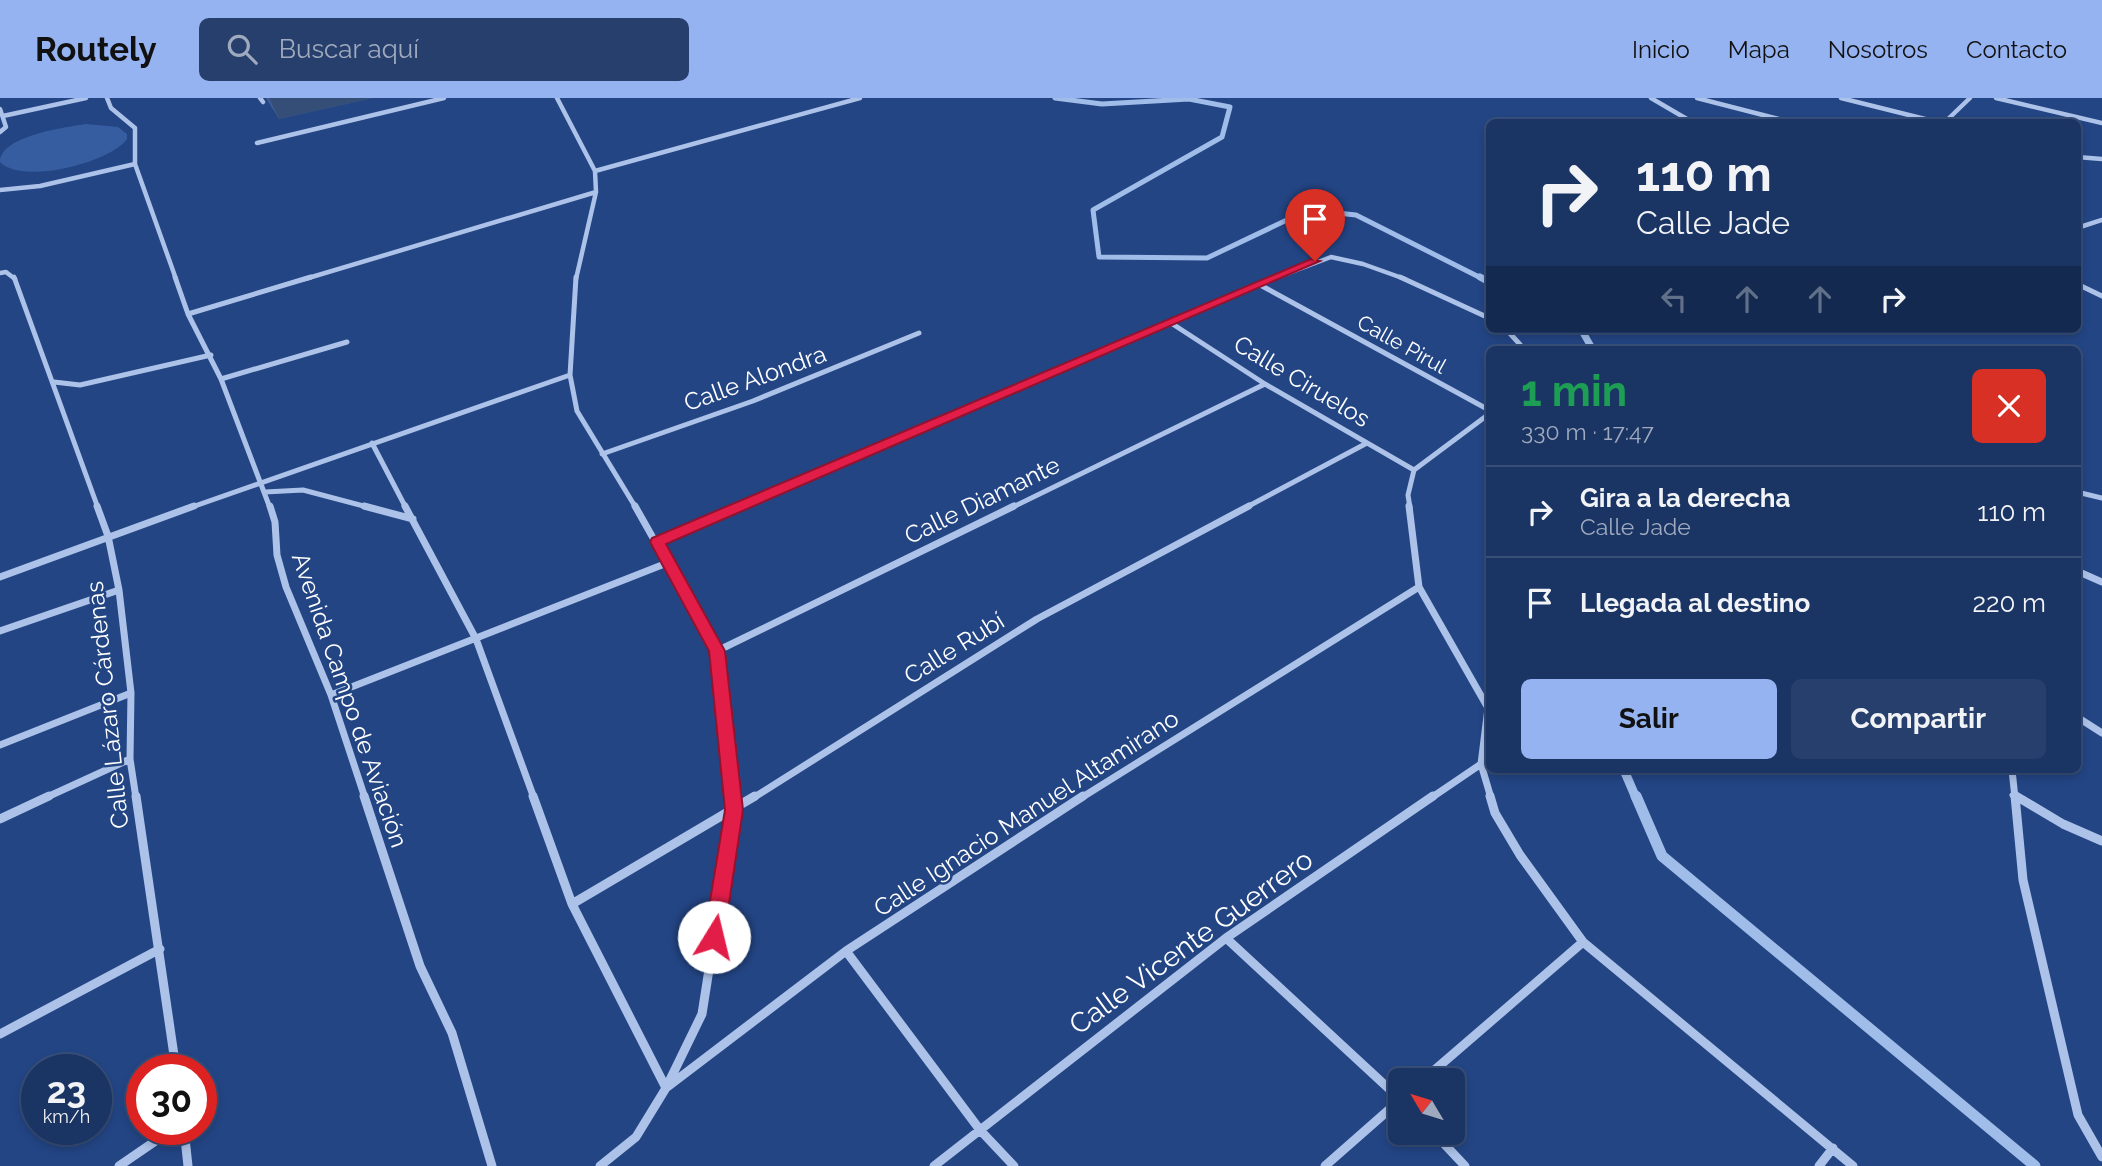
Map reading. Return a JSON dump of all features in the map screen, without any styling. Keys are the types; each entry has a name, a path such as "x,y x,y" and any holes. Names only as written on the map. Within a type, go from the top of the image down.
{"street":[{"path":"3,117 86,98"},
{"name":"Avenida Campo de Aviación","path":"107,98 111,107 135,128 135,164 188,314 211,355 263,488 275,522 277,555 286,587 331,695 420,966 452,1033 492,1166"},
{"path":"257,144 444,98"},
{"path":"558,98 595,171 596,192 574,286 570,375 578,411 657,542 717,651 734,810 702,1014 666,1088 636,1137 600,1166"},
{"path":"595,171 763,127 860,98"},
{"path":"1651,98 1687,119"},
{"path":"1698,98 1778,119"},
{"path":"1840,98 1925,119"},
{"path":"1948,119 1970,98"},
{"path":"1996,98 2102,123"},
{"path":"0,108 6,127 0,132"},
{"path":"2081,157 2102,159"},
{"path":"0,190 40,186 135,164"},
{"path":"188,314 596,192"},
{"path":"2081,227 2102,220"},
{"path":"657,542 1262,286 1315,261 1332,257 1362,264 1464,304 1486,316"},
{"name":"Calle Lázaro Cárdenas","path":"3,273 14,276 108,536 119,590 131,692 130,759 174,1054"},
{"name":"Calle Pirul","path":"1262,286 1486,410"},
{"path":"2081,286 2102,296"},
{"name":"Calle Ciruelos","path":"1171,323 1265,384 1414,470"},
{"name":"Calle Alondra","path":"602,454 766,396 919,333"},
{"path":"1510,333 1521,346"},
{"path":"221,379 347,342"},
{"path":"54,382 80,385 211,355"},
{"path":"0,577 108,536 263,488 372,443 570,375"},
{"name":"Calle Diamante","path":"717,651 1265,384"},
{"path":"1486,414 1414,470 1408,495 1419,587 1486,704"},
{"path":"372,443 476,639 572,904 666,1088"},
{"name":"Calle Rubí","path":"572,904 734,810 1037,619 1367,443"},
{"path":"263,488 303,490 413,519"},
{"path":"2081,493 2102,498"},
{"path":"331,695 667,563"},
{"path":"2081,574 2102,582"},
{"name":"Calle Ignacio Manuel Altamirano","path":"666,1088 846,951 1104,783 1419,587"},
{"path":"0,631 119,590"},
{"path":"0,745 131,692"},
{"path":"2081,720 2102,733"},
{"path":"1486,724 1481,764 1495,813 1520,855 1583,942 1853,1166"},
{"path":"0,819 130,759"},
{"name":"Calle Vicente Guerrero","path":"934,1166 1226,938 1481,764"},
{"path":"2012,773 2022,880 2078,1115 2102,1157"},
{"path":"2013,794 2063,824 2102,841"},
{"path":"1226,938 1388,1088"},
{"path":"1437,1068 1583,942"},
{"path":"0,1034 160,949"},
{"path":"846,951 980,1130 1014,1166"},
{"path":"1325,1166 1388,1110"},
{"path":"119,1166 150,1145"},
{"path":"186,1145 188,1166"},
{"path":"1445,1145 1465,1166"},
{"path":"1819,1166 1833,1148"}],"shaded area":[{"path":"86,124 118,127 127,134 127,139 118,148 103,156 65,168 27,171 11,169 0,162 3,153 22,139 50,130"}],"waterway":[{"path":"1055,98 1102,104 1189,99 1230,107 1222,137 1093,210 1099,257 1207,258 1308,210 1356,215 1483,279"},
{"path":"1480,277 1486,280"},
{"path":"1583,333 1591,346"},
{"path":"1625,773 1636,798"},
{"path":"1636,796 1662,856 2035,1166"}],"route":[{"path":"714,937 734,810 717,651 657,542 1262,286 1315,261"}]}
